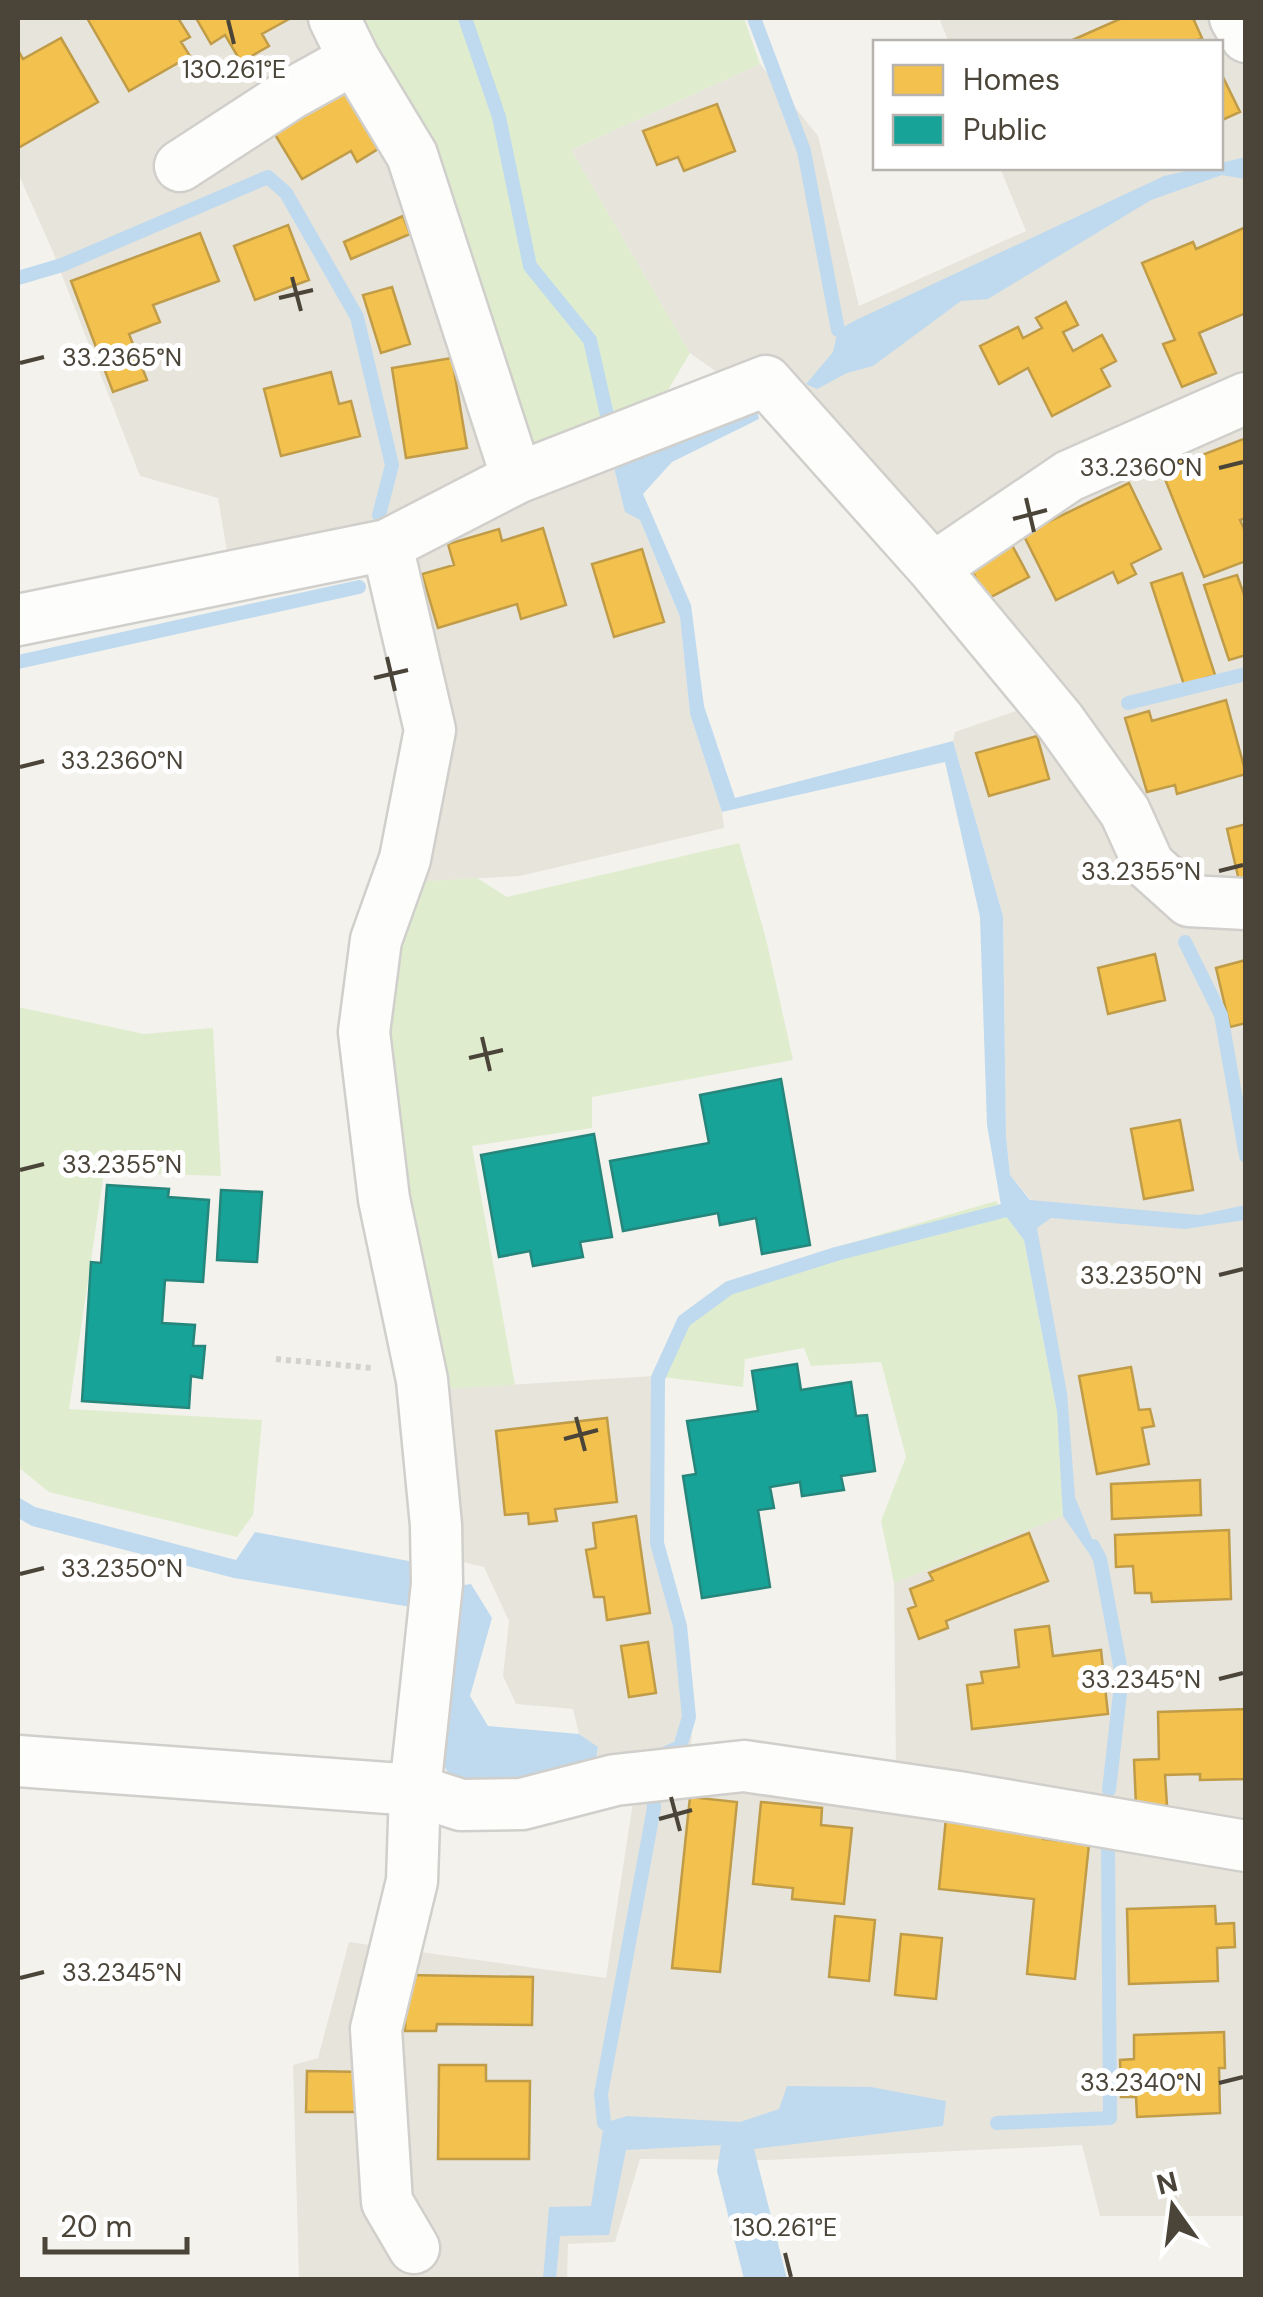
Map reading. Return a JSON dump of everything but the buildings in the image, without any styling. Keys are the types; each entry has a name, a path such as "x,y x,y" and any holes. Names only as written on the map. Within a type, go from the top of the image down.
{"street":[{"path":"1235,18 1246,37"},
{"path":"180,166 289,95 344,38 412,154 517,478"},
{"path":"18,620 387,545 517,478 766,381 934,568 1060,721 1125,812 1149,865 1189,901 1246,904"},
{"path":"934,568 1068,476 1246,398"},
{"path":"387,545 430,730 405,859 376,940 364,1032 384,1199 422,1380 436,1525 437,1584 415,1790 412,1881 376,2029 387,2202 414,2248"},
{"path":"18,1760 415,1790 461,1805 522,1804 614,1780 744,1766 1246,1846"}],"path":[{"path":"276,1359 381,1368 422,1380"}],"shaded area":[{"path":"18,18 358,18 613,464 625,511 640,520 680,617 690,714 724,828 520,876 413,882 412,725 382,592 352,537 229,563 218,498 140,476 18,173"},
{"path":"1220,18 1245,27 1245,2216 1100,2216 1082,2145 768,2160 640,2159 615,2242 568,2244 567,2279 299,2279 293,2065 318,2058 349,1942 606,1978 633,1802 594,1770 598,1748 579,1734 573,1709 516,1704 503,1676 509,1621 484,1567 419,1552 442,1389 654,1376 663,1541 683,1625 692,1716 691,1757 896,1773 894,1583 1063,1515 1031,1200 1010,1175 1006,1136 1003,916 953,741 955,732 1019,710 780,417 690,353 571,150 760,64 818,136 859,306 1026,231 1001,170 1223,170 1223,40 948,40 940,21"}],"green space":[{"path":"358,18 744,18 760,64 571,150 690,353 662,400 533,459"},
{"path":"739,843 766,939 793,1060 592,1097 592,1128 472,1146 515,1385 442,1389 403,1182 386,1011 413,882 477,878 507,897"},
{"path":"18,1007 144,1034 213,1028 221,1176 104,1172 69,1409 262,1420 253,1515 237,1537 49,1492 18,1467"},
{"path":"996,1201 1024,1240 1057,1411 1063,1516 894,1583 881,1521 906,1457 881,1362 811,1366 804,1348 745,1359 743,1387 654,1376 680,1321 723,1284"}],"water":[{"path":"1245,157 1245,179 1222,175 1151,200 988,299 961,301 873,366 847,373 817,389 806,384 833,352 838,330 856,320 1164,176 1191,170 1223,170 1223,162"},
{"path":"746,409 757,410 759,419 672,462 643,494 691,605 704,706 735,798 953,741 1003,916 1010,1175 1030,1200 1199,1215 1245,1205 1245,1220 1185,1229 1051,1218 1037,1228 1067,1393 1075,1497 1100,1559 1088,1552 1063,1516 1057,1411 1024,1240 1002,1211 987,1125 980,917 945,762 722,812 690,714 680,617 640,520 625,512 613,464 630,452 645,457"},
{"path":"18,1497 35,1507 236,1560 255,1532 414,1562 411,1607 234,1578 32,1526 18,1518"},
{"path":"471,1584 492,1618 470,1696 488,1726 579,1734 598,1747 594,1770 460,1789 438,1758 452,1587"},
{"path":"787,2086 871,2087 946,2101 943,2126 754,2149 787,2279 744,2279 717,2171 721,2145 626,2150 609,2235 560,2236 556,2279 543,2279 549,2207 591,2206 604,2123 627,2116 740,2122 779,2109"}],"waterway":[{"path":"465,18 499,117 530,266 590,340 609,424"},
{"path":"754,18 804,151 838,330"},
{"path":"18,278 62,265 268,177 286,193 357,317 392,465 379,515"},
{"path":"18,662 359,587"},
{"path":"1128,703 1246,674"},
{"path":"1185,942 1221,1015 1246,1156"},
{"path":"662,1755 680,1747 689,1717 680,1626 657,1543 658,1378 684,1321 729,1288 836,1254 1018,1207"},
{"path":"1093,1546 1100,1559 1122,1676 1109,1790"},
{"path":"604,2123 601,2094 654,1808 652,1786"},
{"path":"997,2123 1110,2118 1108,1848"}]}
